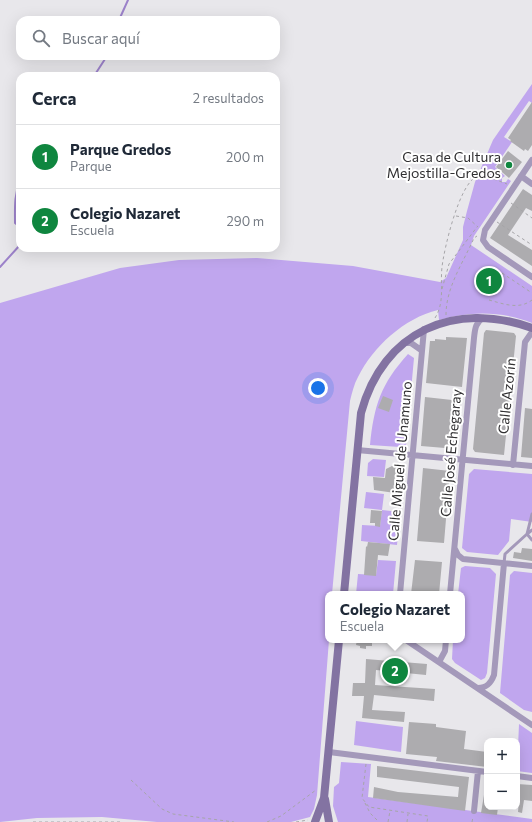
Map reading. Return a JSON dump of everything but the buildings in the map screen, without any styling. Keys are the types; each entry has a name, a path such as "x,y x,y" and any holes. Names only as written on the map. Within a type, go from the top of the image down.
{"main road":[{"path":"344,591 361,413 370,385 385,361 403,343 424,329 451,320 484,317 513,322 532,328"},
{"path":"315,822 324,798 339,643"},
{"path":"324,798 329,822"}],"street":[{"path":"532,160 485,230 483,240 488,247 532,277"},
{"path":"521,176 532,184"},
{"name":"Calle José Echegaray","path":"450,591 475,328 479,320 484,317"},
{"name":"Calle Miguel de Unamuno","path":"400,591 424,329"},
{"name":"Calle Azorín","path":"513,465 525,342 532,332"},
{"path":"403,343 411,343 422,350"},
{"path":"357,450 532,466"},
{"path":"455,548 458,555 463,559 532,566"},
{"path":"478,688 486,687 491,682 494,675 504,563"},
{"path":"410,643 532,725"},
{"path":"439,662 445,651 446,643"},
{"path":"524,720 532,720"},
{"path":"328,752 484,772"},
{"path":"474,811 478,771"},
{"path":"520,776 532,778"}],"lane":[{"path":"527,534 532,514"},
{"path":"504,563 506,554 532,530"},
{"path":"527,534 532,540"}],"path":[{"path":"439,319 433,322 440,308 444,257 465,189 473,178 484,176 513,187"},
{"path":"505,200 532,218"},
{"path":"442,290 449,264 474,229 478,226 468,218 456,216"},
{"path":"492,219 532,245"},
{"path":"446,317 448,295 451,284 474,238 485,230"},
{"path":"502,273 532,293"},
{"path":"490,300 516,306 526,304 532,300"},
{"path":"366,764 362,798 370,812 379,822"},
{"path":"131,780 162,809 173,814 234,822"},
{"path":"267,822 281,816 315,790 325,785"},
{"path":"364,802 375,809 428,816 427,822"},
{"path":"388,822 390,811"},
{"path":"407,822 408,813"},
{"path":"33,822 123,822"}],"shaded area":[{"path":"532,84 532,103 529,101 504,137 512,142 495,167 505,176 502,178 502,182 506,182 508,179 511,181 474,236 471,245 532,286 532,323 498,314 462,315 439,320 438,310 425,314 413,320 391,335 372,355 364,366 357,380 350,401 332,591 325,591 325,643 329,643 317,795 314,809 310,817 291,822 157,822 102,817 37,818 0,822 0,303 120,268 179,260 257,258 353,266 440,282 446,278 463,240 463,227 475,182 493,140"},
{"path":"408,354 414,358 406,445 400,447 370,445 374,418 380,396 391,375"},
{"path":"373,459 386,460 384,477 367,476 368,463"},
{"path":"474,469 532,474 532,522 511,519 509,541 498,555 467,552 462,548 469,474"},
{"path":"366,492 384,494 382,510 364,508"},
{"path":"382,510 400,512 397,545 361,541 362,525 380,526"},
{"path":"378,560 396,561 393,591 356,591 358,574 376,575"},
{"path":"465,566 490,568 496,574 487,673 485,678 481,680 455,663 452,659 453,643 465,643 465,591 458,591 461,568"},
{"path":"514,571 532,573 532,712 524,710 500,693 510,575"},
{"path":"356,721 403,727 401,752 354,745"},
{"path":"519,724 532,733 532,773 520,771 520,738 518,738"},
{"path":"341,762 371,764 368,797 532,819 532,822 338,822 333,806 334,787 339,783"}],"waterway":[{"path":"121,16 128,0"},
{"path":"97,72 104,60"},
{"path":"16,196 16,224"},
{"path":"0,267 16,249"}],"place":[{"name":"Casa de Cultura Mejostilla-Gredos","path":"509,165"},
{"name":"Parque Gredos","path":"489,281"},
{"name":"Colegio Nazaret","path":"395,671"}]}
